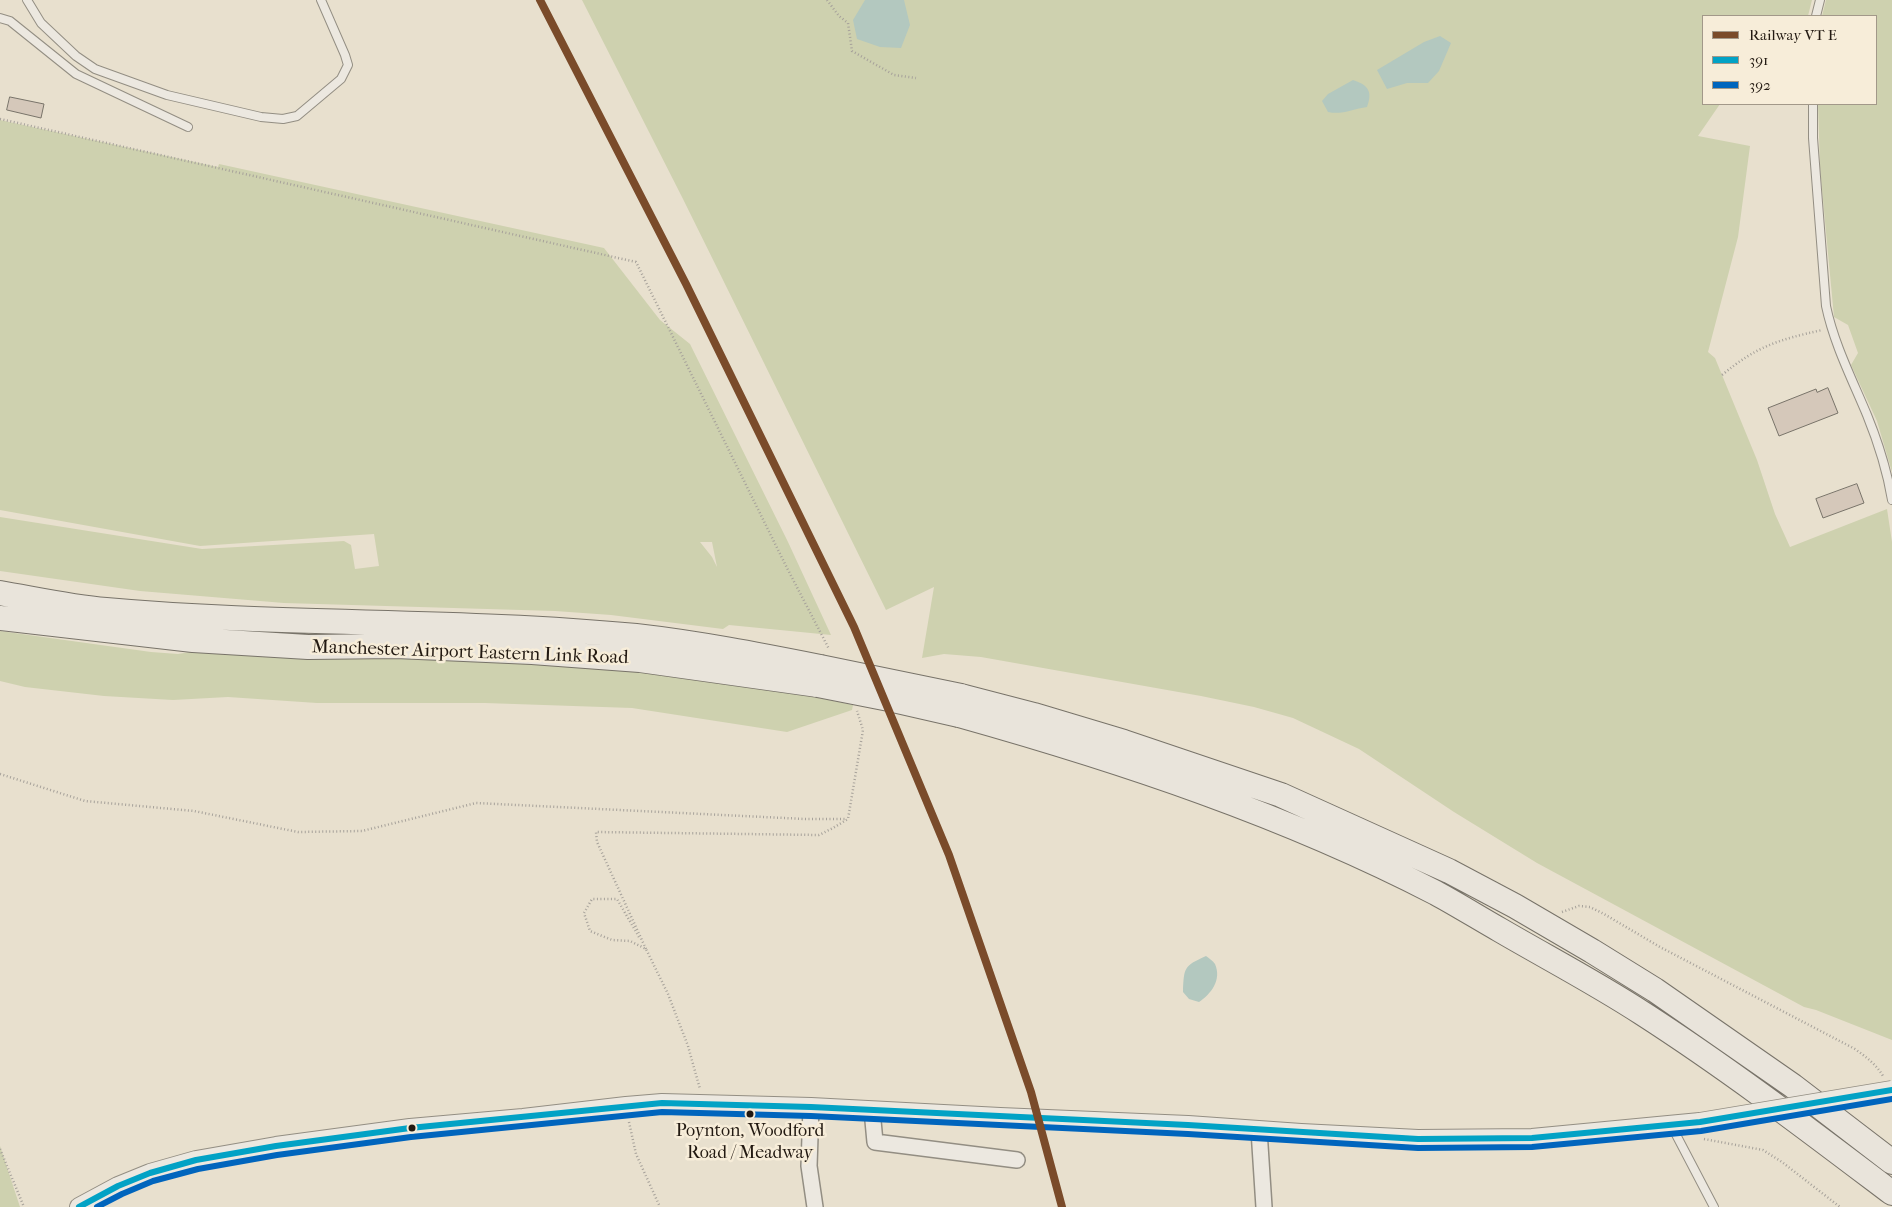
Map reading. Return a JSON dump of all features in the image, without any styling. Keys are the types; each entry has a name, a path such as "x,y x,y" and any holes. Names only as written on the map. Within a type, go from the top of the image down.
{"highway":[{"name":"Manchester Airport Eastern Link Road","path":"0,593 104,610 182,616 532,628 637,636 727,648 819,676 960,706 1034,715 1124,742 1281,795 1449,871 1514,906 1655,990 1793,1086 1892,1162"},
{"name":"Manchester Airport Eastern Link Road","path":"0,618 193,640 308,647 396,646 532,652 819,676"},
{"name":"Manchester Airport Eastern Link Road","path":"960,706 1200,791 1273,819 1361,857 1437,894 1641,1012 1777,1105 1892,1193"}],"street":[{"path":"79,1207 118,1186 150,1173 196,1160 276,1146 410,1128 662,1103 810,1107 1081,1121 1188,1124 1418,1139 1532,1138 1671,1125 1699,1130 1890,1087"},
{"path":"810,1107 810,1166 815,1207"},
{"path":"872,1110 875,1142 1017,1160"},
{"path":"1259,1130 1264,1207"}],"lane":[{"path":"27,0 41,23 76,56 95,69 167,95 261,117 283,119 297,116 342,79 348,65 321,0"},
{"path":"1816,15 1820,0"},
{"path":"0,18 10,21 76,74 188,127"},
{"path":"1813,105 1813,138 1826,306 1830,328 1868,417 1887,472 1892,500"},
{"path":"1671,1125 1714,1207"}],"path":[{"path":"827,0 839,16 848,23 852,51 894,75 916,78"},
{"path":"0,119 636,262 787,568"},
{"path":"1722,375 1749,354 1764,346 1779,340 1830,328"},
{"path":"0,774 85,801 194,811 298,832 362,831 476,803 795,819 848,819 819,835 596,832 597,842 668,994 688,1046 706,1104"},
{"path":"592,899 616,899 646,949 630,941 612,940 590,931 584,913 592,899"},
{"path":"1560,913 1579,906 1590,907 1604,914 1660,947 1855,1049 1879,1069 1890,1087"},
{"path":"626,1106 636,1154 660,1207"},
{"path":"1699,1130 1763,1150 1782,1162 1840,1207"},
{"path":"0,1149 24,1207"}],"green space":[{"path":"582,0 1812,0 1808,15 1702,15 1702,105 1719,105 1698,136 1750,146 1738,237 1708,352 1715,358 1757,460 1775,514 1790,547 1887,509 1892,542 1892,1040 1804,1007 1537,863 1454,812 1359,749 1293,718 1254,707 1201,696 981,657 944,654 922,658 934,587 886,610 683,199"},
{"path":"1826,0 1892,0 1892,472 1877,421 1851,365 1858,353 1848,325 1834,317 1820,168 1818,105 1877,105 1877,15 1822,15"},
{"path":"0,120 218,167 219,164 604,248 660,320 690,344 788,542 831,635 729,625 723,629 611,615 555,611 284,603 140,591 0,571 0,517 202,549 344,541 351,545 355,569 379,566 374,534 200,546 0,510","holes":["700,542 712,542 717,567"]},
{"path":"0,631 178,654 207,649 587,663 761,686 853,705 852,710 787,732 632,708 485,703 317,703 228,697 173,700 104,696 25,687 0,681"},
{"path":"0,1146 20,1207 0,1207"}],"shaded area":[{"path":"865,0 904,0 910,25 901,48 880,47 857,39 853,20"},
{"path":"1440,36 1451,43 1439,71 1428,83 1407,83 1387,89 1377,70 1424,42"},
{"path":"1353,80 1368,89 1369,101 1367,107 1343,112 1328,112 1322,101 1328,94"},
{"path":"1206,956 1215,964 1217,976 1211,991 1199,1002 1189,999 1183,992 1184,977 1189,965"}],"building":[{"path":"10,97 44,104 41,118 7,110"},
{"path":"1828,388 1838,413 1779,436 1768,408 1816,389 1817,392"},
{"path":"1857,484 1864,503 1823,518 1816,499"}],"transit line":[{"path":"540,0 686,284 854,627 949,855 1031,1092 1062,1207"},
{"name":"391","path":"79,1207 118,1186 150,1173 196,1160 276,1146 410,1128 662,1103 811,1107 1188,1125 1418,1139 1532,1138 1700,1122 1892,1090"},
{"name":"392","path":"97,1207 153,1181 198,1169 277,1155 411,1137 662,1112 811,1116 1188,1134 1418,1148 1532,1147 1701,1131 1892,1099"}],"place":[{"name":"Poynton, Woodford Road / Meadway","path":"750,1114"}]}
